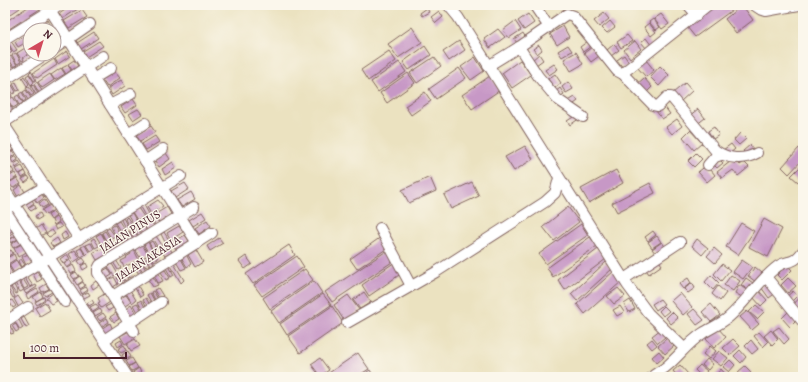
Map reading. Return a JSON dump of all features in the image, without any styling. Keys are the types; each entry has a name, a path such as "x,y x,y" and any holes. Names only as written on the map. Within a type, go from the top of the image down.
{"street":[{"path":"448,5 458,17 624,279 648,313 684,348"},
{"path":"534,5 549,27"},
{"path":"688,5 697,14"},
{"path":"622,73 628,70 708,5"},
{"path":"754,5 766,11 799,5"},
{"path":"5,39 52,7 68,40 197,243"},
{"path":"488,66 519,47 565,15 570,15 617,71 622,73 653,106 658,106 667,97 670,97 715,150 721,155 736,158 747,157 757,153"},
{"path":"62,44 90,24"},
{"path":"519,47 538,76 557,99 583,117"},
{"path":"79,239 6,128 103,56"},
{"path":"5,80 33,62"},
{"path":"93,79 111,68"},
{"path":"110,105 130,94"},
{"path":"128,134 146,123"},
{"path":"145,161 163,149"},
{"path":"708,165 715,158 721,155"},
{"path":"5,284 181,176"},
{"path":"348,323 472,250 551,198 555,193 560,178"},
{"path":"7,208 44,187"},
{"path":"5,190 7,208 39,263 65,302"},
{"name":"JALAN PINUS","path":"112,296 98,271 100,265 194,207"},
{"path":"7,208 49,257 128,377"},
{"path":"380,228 411,286"},
{"name":"JALAN AKASIA","path":"112,296 212,233"},
{"path":"624,279 680,242"},
{"path":"652,377 666,368 684,348 702,333 727,319 778,266 796,260 803,251"},
{"path":"766,277 803,322"},
{"path":"112,296 131,327"},
{"path":"104,340 131,327 161,302"},
{"path":"5,322 28,307"}],"building":[{"path":"11,5 19,5 20,8 5,18 5,9"},
{"path":"31,5 37,5 40,9 6,31 5,22"},
{"path":"73,5 79,5 81,7 62,19 59,14"},
{"path":"716,5 739,5 695,37 687,27"},
{"path":"742,5 753,20 736,33 725,19"},
{"path":"427,8 429,12 422,16 420,13"},
{"path":"82,10 87,17 69,28 64,21"},
{"path":"439,11 443,17 436,23 431,17"},
{"path":"604,13 609,19 599,27 594,21"},
{"path":"528,14 534,23 524,30 518,21"},
{"path":"661,14 669,24 662,29 654,19"},
{"path":"653,19 660,27 656,30 649,22"},
{"path":"515,21 521,30 509,38 503,30"},
{"path":"610,21 615,27 607,33 602,28"},
{"path":"649,23 656,32 651,36 644,27"},
{"path":"563,26 569,37 557,45 550,34"},
{"path":"412,27 422,42 398,58 388,44"},
{"path":"498,29 505,37 490,48 484,39"},
{"path":"94,32 98,38 81,49 77,43"},
{"path":"523,33 526,38 518,44 514,39"},
{"path":"627,35 632,41 621,48 617,42"},
{"path":"22,37 22,45 18,47 15,42"},
{"path":"646,38 652,46 647,49 641,42"},
{"path":"11,41 17,50 13,52 8,42"},
{"path":"99,41 103,46 86,57 83,51"},
{"path":"459,41 465,50 449,61 443,52"},
{"path":"588,41 591,46 583,52 580,47"},
{"path":"635,41 641,49 630,58 624,50"},
{"path":"614,44 619,50 611,56 607,50"},
{"path":"8,45 12,52 8,55 5,47"},
{"path":"539,45 542,50 537,54 533,49"},
{"path":"568,45 572,51 562,57 558,51"},
{"path":"425,46 431,55 409,70 403,62"},
{"path":"592,47 599,56 591,62 584,53"},
{"path":"22,50 22,61 17,53"},
{"path":"67,51 70,56 62,61 62,54"},
{"path":"389,51 396,61 368,81 361,70"},
{"path":"576,52 583,64 571,71 564,59"},
{"path":"16,53 21,62 17,64 12,55"},
{"path":"539,54 543,60 536,65 532,60"},
{"path":"624,55 630,64 623,68 617,60"},
{"path":"11,56 17,65 14,67 8,58"},
{"path":"434,57 441,66 417,83 410,73"},
{"path":"475,57 484,71 471,80 461,67"},
{"path":"7,58 12,67 10,69 5,61"},
{"path":"74,60 78,66 72,70 68,64"},
{"path":"520,60 531,75 512,88 502,73"},
{"path":"646,60 654,70 646,77 637,67"},
{"path":"50,62 56,62 57,65 37,78 33,73"},
{"path":"399,62 406,72 378,92 371,82"},
{"path":"554,64 558,69 549,75 545,70"},
{"path":"68,65 71,70 66,74 62,68"},
{"path":"660,66 669,75 659,86 650,77"},
{"path":"61,68 65,74 55,80 51,75"},
{"path":"459,68 466,78 436,99 429,89"},
{"path":"31,71 36,80 34,81 29,73"},
{"path":"115,72 120,78 107,87 102,80"},
{"path":"408,73 415,83 387,103 380,93"},
{"path":"29,74 34,82 31,85 26,76"},
{"path":"50,74 54,80 42,88 38,82"},
{"path":"555,74 561,83 555,88 548,79"},
{"path":"24,76 29,84 27,86 22,78"},
{"path":"490,76 500,90 472,109 462,95"},
{"path":"644,78 652,87 644,95 635,86"},
{"path":"121,80 125,86 112,95 108,88"},
{"path":"16,82 20,90 17,91 13,84"},
{"path":"37,82 42,91 39,93 34,84"},
{"path":"568,82 573,89 566,93 562,87"},
{"path":"685,83 692,91 681,101 673,93"},
{"path":"33,84 38,94 36,95 31,86"},
{"path":"12,85 16,92 13,94 9,86"},
{"path":"29,87 34,94 31,96 26,88"},
{"path":"8,88 12,96 8,98 5,89"},
{"path":"560,88 564,94 558,98 554,93"},
{"path":"26,90 31,98 28,100 23,92"},
{"path":"22,92 26,100 23,102 19,94"},
{"path":"425,92 431,101 411,115 405,106"},
{"path":"18,95 23,103 19,105 15,97"},
{"path":"13,97 18,105 13,108 8,100"},
{"path":"575,97 578,101 570,107 567,102"},
{"path":"133,99 137,105 125,113 121,107"},
{"path":"8,102 13,110 10,112 5,103"},
{"path":"664,106 670,114 662,119 656,111"},
{"path":"138,109 142,114 133,120 129,114"},
{"path":"698,109 705,118 696,125 689,116"},
{"path":"578,114 580,118 570,125 567,121"},
{"path":"677,119 682,126 672,134 666,127"},
{"path":"151,126 155,132 140,141 136,135"},
{"path":"714,127 719,135 713,139 708,131"},
{"path":"690,130 702,143 694,150 683,137"},
{"path":"740,133 746,139 739,145 734,140"},
{"path":"155,136 159,142 146,150 142,144"},
{"path":"731,144 735,149 728,155 723,150"},
{"path":"10,145 13,150 7,154 5,148"},
{"path":"750,145 753,149 747,155 743,151"},
{"path":"525,146 533,159 514,171 505,157"},
{"path":"799,148 803,152 803,159 789,174 782,167"},
{"path":"13,151 15,155 10,158 8,154"},
{"path":"166,153 170,159 159,167 155,161"},
{"path":"696,153 702,159 694,167 688,161"},
{"path":"16,156 18,160 13,163 11,159"},
{"path":"718,158 723,163 717,168 712,163"},
{"path":"735,158 740,165 744,162 749,167 738,176 733,170 722,178 717,172"},
{"path":"7,159 11,168 7,170 5,167 5,160"},
{"path":"19,161 21,164 16,168 14,164"},
{"path":"173,162 176,168 165,175 162,169"},
{"path":"803,164 803,177 798,182 791,176"},
{"path":"707,165 715,175 707,182 698,172"},
{"path":"22,166 25,171 19,174 16,169"},
{"path":"12,168 14,172 6,177 5,172"},
{"path":"616,170 623,183 589,203 581,189"},
{"path":"25,171 27,175 22,178 20,174"},
{"path":"15,173 17,177 11,181 8,177"},
{"path":"28,176 30,179 25,183 22,179"},
{"path":"430,177 436,191 409,203 402,190"},
{"path":"17,178 21,184 13,188 9,183"},
{"path":"472,182 479,196 451,209 444,195"},
{"path":"185,183 189,189 175,198 171,191"},
{"path":"650,183 655,193 617,212 612,203"},
{"path":"21,185 25,192 18,197 14,190"},
{"path":"191,192 195,199 182,207 177,200"},
{"path":"42,194 44,198 37,203 34,198"},
{"path":"32,200 34,203 28,207 26,204"},
{"path":"45,200 48,205 42,208 39,203"},
{"path":"158,200 163,206 151,214 147,207"},
{"path":"34,204 36,208 31,211 28,208"},
{"path":"50,205 54,210 46,215 42,210"},
{"path":"144,205 149,214 145,216 140,207"},
{"path":"167,207 171,214 159,222 154,215"},
{"path":"568,207 579,222 554,241 543,227"},
{"path":"138,208 144,217 137,220 132,212"},
{"path":"53,212 56,216 51,220 48,215"},
{"path":"202,212 206,218 193,226 189,220"},
{"path":"40,213 42,217 37,220 35,216"},
{"path":"132,213 137,222 134,225 128,215"},
{"path":"154,215 159,223 155,225 150,217"},
{"path":"56,217 59,222 54,225 52,220"},
{"path":"127,217 132,225 129,227 125,219"},
{"path":"149,217 154,226 147,230 143,224 147,222 145,220"},
{"path":"123,218 128,227 125,228 121,220"},
{"path":"764,219 782,229 768,257 749,247"},
{"path":"207,220 211,226 199,234 195,228"},
{"path":"119,221 124,229 120,231 115,223"},
{"path":"141,222 146,230 142,233 137,225"},
{"path":"59,223 62,227 56,230 54,226"},
{"path":"741,223 754,231 738,255 726,247"},
{"path":"581,224 588,235 546,264 539,254"},
{"path":"13,225 15,229 6,235 5,229"},
{"path":"41,225 46,233 40,236 36,229"},
{"path":"115,225 119,233 115,235 111,227"},
{"path":"179,226 183,232 171,240 167,233"},
{"path":"137,227 141,234 138,235 134,228"},
{"path":"109,228 115,236 111,238 106,230"},
{"path":"133,228 138,237 134,239 129,230"},
{"path":"52,230 55,234 49,237 46,234"},
{"path":"16,231 18,234 8,240 6,237"},
{"path":"105,231 110,239 106,241 102,233"},
{"path":"128,231 133,239 129,241 124,233"},
{"path":"653,231 656,235 648,241 645,237"},
{"path":"65,232 68,237 63,240 61,235"},
{"path":"164,232 169,240 165,242 161,234"},
{"path":"101,233 106,242 101,244 96,236"},
{"path":"123,234 128,242 124,244 119,236"},
{"path":"185,235 189,241 176,249 172,243"},
{"path":"16,236 18,239 11,243 9,240"},
{"path":"156,236 162,245 158,248 152,238"},
{"path":"657,236 661,242 652,248 648,242"},
{"path":"381,237 389,247 357,269 350,259"},
{"path":"590,237 597,246 553,277 547,268"},
{"path":"57,238 60,243 53,247 50,243"},
{"path":"94,238 99,246 95,248 91,240"},
{"path":"219,238 223,243 210,251 207,246"},
{"path":"19,239 22,243 13,248 11,244"},
{"path":"697,239 708,248 702,255 692,246"},
{"path":"114,241 119,249 110,254 105,246"},
{"path":"152,241 156,248 153,250 149,243"},
{"path":"148,242 153,252 149,254 144,245"},
{"path":"662,242 666,248 656,254 652,249"},
{"path":"91,243 94,249 90,251 86,245"},
{"path":"22,244 28,251 18,257 14,248"},
{"path":"142,244 148,255 141,259 134,248"},
{"path":"85,245 89,252 86,255 81,247"},
{"path":"168,245 172,252 165,256 160,249"},
{"path":"289,245 295,255 253,284 246,274"},
{"path":"81,248 85,255 81,257 77,250"},
{"path":"104,248 108,255 97,260 93,253"},
{"path":"714,248 722,255 715,263 707,256"},
{"path":"598,249 606,259 565,290 558,280"},
{"path":"11,250 13,253 5,258 5,254"},
{"path":"75,250 80,258 74,262 69,254"},
{"path":"134,250 139,260 124,267 121,261 127,258 126,257 131,254 130,252"},
{"path":"196,250 203,262 195,267 188,255"},
{"path":"388,250 395,260 332,302 325,292"},
{"path":"30,253 34,260 26,265 22,257"},
{"path":"155,253 158,259 154,261 151,256"},
{"path":"14,254 16,259 8,264 5,259"},
{"path":"67,254 70,259 63,263 60,259"},
{"path":"186,254 191,264 187,267 181,257"},
{"path":"150,256 154,263 151,265 147,258"},
{"path":"246,256 252,264 245,269 239,261"},
{"path":"297,256 304,267 262,296 254,285"},
{"path":"180,257 186,268 181,270 175,260"},
{"path":"83,258 86,262 81,265 78,261"},
{"path":"657,258 662,265 649,274 644,267"},
{"path":"21,259 25,265 21,267 18,261"},
{"path":"146,259 150,265 146,267 142,262"},
{"path":"16,260 21,268 14,273 9,265"},
{"path":"70,260 72,264 67,268 64,264"},
{"path":"116,260 121,268 118,270 113,262"},
{"path":"742,260 752,267 743,279 733,272"},
{"path":"141,261 146,270 143,272 138,264"},
{"path":"173,262 184,280 181,283 170,264"},
{"path":"395,262 402,273 369,296 362,285"},
{"path":"606,262 612,269 577,301 571,294"},
{"path":"86,263 88,267 83,270 81,266"},
{"path":"136,263 142,273 139,274 133,265"},
{"path":"112,264 118,274 114,276 108,267"},
{"path":"722,264 730,270 721,281 714,274"},
{"path":"8,265 13,274 10,276 5,268 5,266"},
{"path":"73,265 76,271 71,274 68,268"},
{"path":"787,265 792,270 782,280 777,275"},
{"path":"169,266 174,275 171,277 166,268"},
{"path":"755,267 762,273 756,282 748,276"},
{"path":"108,268 112,275 107,278 103,271"},
{"path":"128,269 132,276 129,278 124,271"},
{"path":"305,269 313,280 270,309 263,298"},
{"path":"165,270 170,278 166,280 161,272"},
{"path":"37,271 42,279 37,282 33,274"},
{"path":"614,271 622,281 585,314 577,304"},
{"path":"76,272 79,276 74,279 71,275"},
{"path":"123,272 128,279 125,281 120,274"},
{"path":"158,272 163,281 158,283 154,275"},
{"path":"120,275 124,282 120,284 117,277"},
{"path":"152,275 158,285 153,287 147,278"},
{"path":"711,275 719,283 713,290 705,282"},
{"path":"731,275 740,281 733,291 724,285"},
{"path":"80,276 83,281 77,285 74,280"},
{"path":"27,277 33,286 30,287 25,278"},
{"path":"114,277 118,284 113,287 109,280"},
{"path":"688,278 691,283 683,289 679,284"},
{"path":"746,278 753,283 748,290 741,285"},
{"path":"788,278 796,286 788,293 781,285"},
{"path":"23,279 28,287 24,289 20,281"},
{"path":"18,281 24,290 20,292 15,283"},
{"path":"96,281 99,285 93,289 91,285"},
{"path":"314,281 322,293 279,323 271,311"},
{"path":"768,281 777,292 769,298 761,287"},
{"path":"83,282 85,286 80,289 78,285"},
{"path":"692,283 695,288 688,293 684,289"},
{"path":"46,284 49,289 42,292 40,288"},
{"path":"9,285 15,297 13,298 7,287"},
{"path":"14,285 18,293 16,294 11,287"},
{"path":"36,285 37,287 26,294 24,291"},
{"path":"739,285 747,290 742,297 735,293"},
{"path":"138,286 143,295 140,297 135,288"},
{"path":"718,286 726,293 720,301 712,294"},
{"path":"86,287 88,290 82,294 80,290"},
{"path":"158,288 163,296 159,298 154,290"},
{"path":"618,288 625,296 614,304 607,296"},
{"path":"37,289 39,292 28,299 26,295"},
{"path":"50,289 52,292 45,296 43,293"},
{"path":"130,290 136,300 132,303 126,293"},
{"path":"153,291 158,299 155,300 151,292"},
{"path":"759,291 767,300 761,306 753,297"},
{"path":"793,291 797,296 790,303 785,298"},
{"path":"41,292 43,297 36,301 33,297"},
{"path":"88,292 90,295 84,298 82,295"},
{"path":"364,292 371,302 360,309 353,300"},
{"path":"53,293 57,301 51,304 46,298"},
{"path":"106,293 110,302 101,308 98,303 100,302 98,298"},
{"path":"150,293 154,300 151,302 147,295"},
{"path":"680,293 692,307 683,315 671,301"},
{"path":"323,294 331,305 287,335 280,324"},
{"path":"803,294 803,314 793,305"},
{"path":"126,295 131,302 125,306 120,298"},
{"path":"348,295 360,311 345,322 334,305"},
{"path":"18,296 24,305 19,308 14,299"},
{"path":"44,297 45,300 37,305 35,302"},
{"path":"146,298 150,305 147,307 143,300"},
{"path":"660,299 664,304 656,310 652,304"},
{"path":"12,300 16,306 13,308 9,301"},
{"path":"92,300 94,303 89,306 87,303"},
{"path":"141,300 145,307 142,309 138,302"},
{"path":"630,300 635,309 629,312 624,304"},
{"path":"45,302 50,310 40,316 35,308"},
{"path":"137,303 141,309 137,312 133,305"},
{"path":"96,304 99,308 93,312 90,307"},
{"path":"111,304 113,308 108,311 105,307"},
{"path":"711,304 720,315 711,322 702,312"},
{"path":"131,305 136,314 131,317 126,309"},
{"path":"756,305 764,312 757,319 749,312"},
{"path":"332,306 343,323 300,353 288,336"},
{"path":"620,306 624,312 617,316 613,310"},
{"path":"664,306 669,311 663,316 659,311"},
{"path":"100,309 102,312 95,316 93,313"},
{"path":"694,309 704,320 697,325 688,314"},
{"path":"747,311 759,324 752,330 740,317"},
{"path":"789,311 797,320 790,327 782,318"},
{"path":"672,312 678,318 671,324 666,318"},
{"path":"103,313 106,317 100,321 97,317"},
{"path":"116,313 119,319 114,322 110,317"},
{"path":"24,317 29,326 26,328 21,319"},
{"path":"107,318 109,322 101,327 99,323"},
{"path":"19,320 23,328 20,330 15,322"},
{"path":"110,323 113,330 105,335 101,329"},
{"path":"16,324 19,330 16,332 12,326"},
{"path":"10,326 14,333 11,334 7,328"},
{"path":"779,327 789,339 784,344 773,331"},
{"path":"718,328 726,337 714,348 706,339"},
{"path":"661,329 666,336 658,343 652,336"},
{"path":"131,330 136,337 125,344 120,336"},
{"path":"771,330 778,339 772,345 764,336"},
{"path":"759,332 768,342 763,347 754,336"},
{"path":"667,338 674,346 665,354 658,346"},
{"path":"135,339 140,346 131,351 127,344"},
{"path":"652,339 657,345 652,349 647,343"},
{"path":"733,339 740,346 730,355 723,348"},
{"path":"121,340 123,344 118,347 116,343"},
{"path":"751,340 758,349 752,354 745,346"},
{"path":"124,345 127,350 121,353 118,349"},
{"path":"710,346 716,351 709,359 703,354"},
{"path":"740,350 746,357 741,363 734,356"},
{"path":"128,351 131,357 125,360 122,355"},
{"path":"659,351 664,357 657,363 652,357"},
{"path":"719,351 728,358 721,366 712,359"},
{"path":"358,353 369,369 356,377 323,377"},
{"path":"132,358 135,363 129,366 126,361"},
{"path":"320,358 329,370 320,376 311,364"},
{"path":"707,359 713,364 708,370 702,365"},
{"path":"730,360 735,365 729,372 723,367"},
{"path":"135,363 138,368 132,371 129,367"},
{"path":"680,365 688,374 684,377 678,377 673,371"},
{"path":"700,365 707,371 702,377 695,370"},
{"path":"745,366 751,372 747,377 744,377 738,372"},
{"path":"139,368 141,373 135,376 133,372"},
{"path":"721,369 727,376 714,377"},
{"path":"370,370 374,377 360,377"}]}
